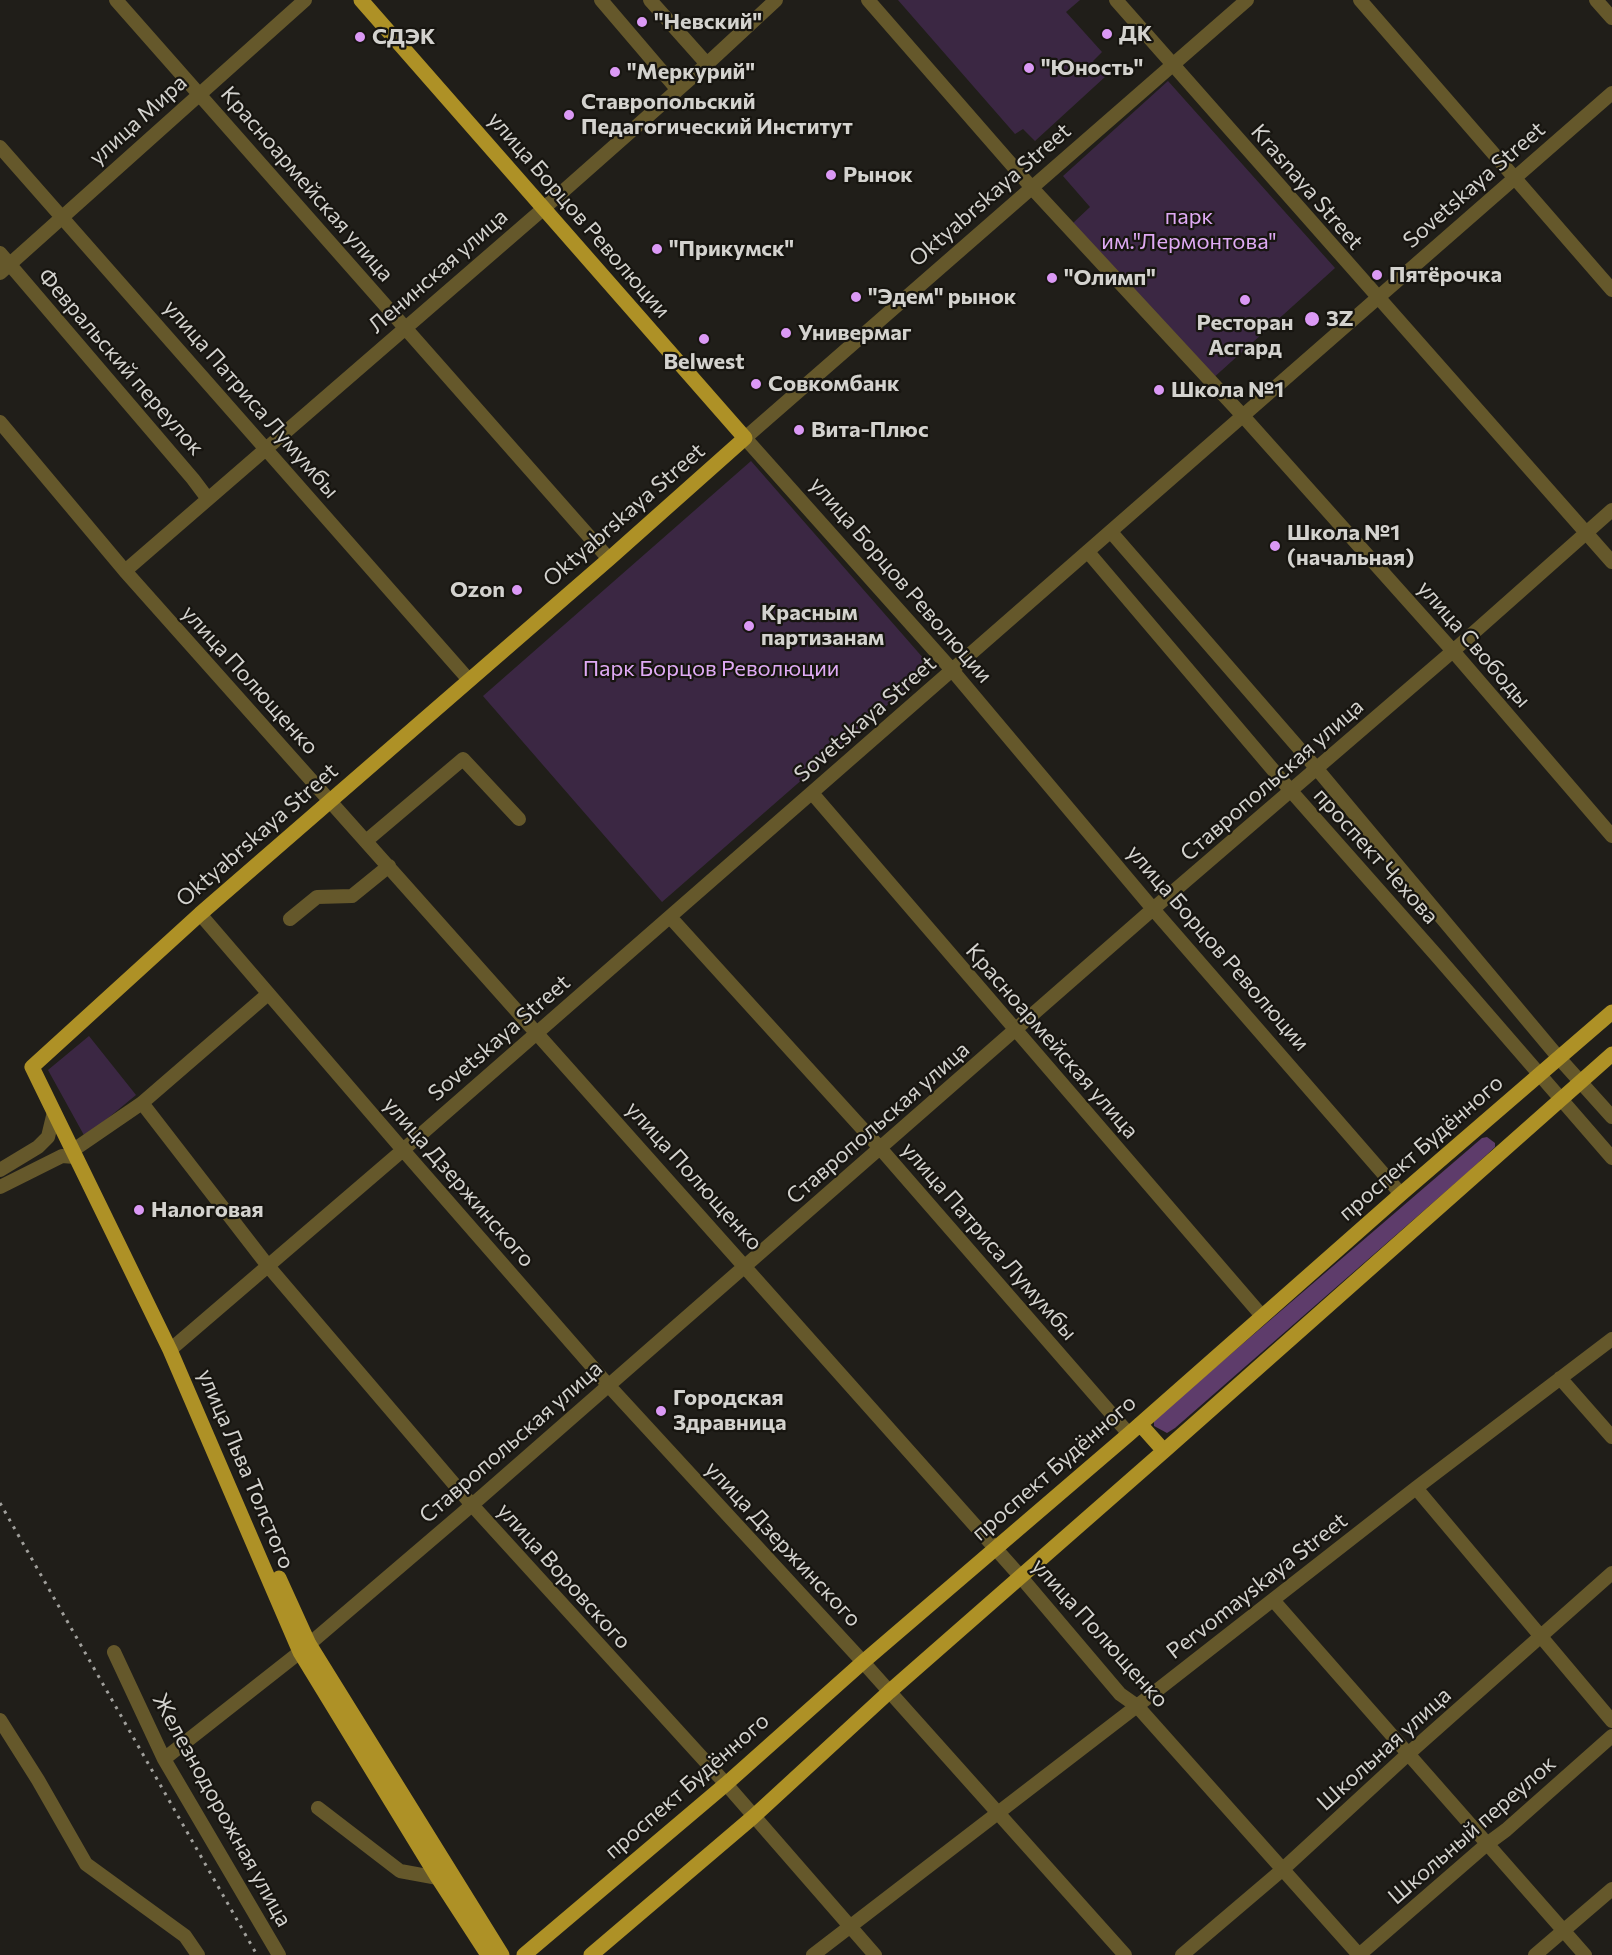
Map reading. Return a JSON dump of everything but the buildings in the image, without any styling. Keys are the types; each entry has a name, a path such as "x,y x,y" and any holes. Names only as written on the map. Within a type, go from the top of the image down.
{"main road":[{"name":"улица Борцов Революции","path":"360,0 745,438"},
{"name":"Oktyabrskaya Street","path":"32,1067 200,914 745,438"},
{"name":"проспект Будённого","path":"524,1955 726,1784 863,1662 1612,1012"},
{"path":"591,1955 753,1817 889,1692 1612,1054"},
{"name":"улица Льва Толстого","path":"32,1067 172,1349 305,1648 438,1878 488,1955"},
{"path":"1134,1429 1164,1451"},
{"name":"улица Льва Толстого","path":"305,1648 502,1955"}],"street":[{"name":"Красноармейская улица","path":"116,0 609,559"},
{"name":"улица Мира","path":"5,269 305,0"},
{"path":"601,0 677,89"},
{"path":"650,0 707,64"},
{"name":"Ленинская улица","path":"125,571 543,208 776,0"},
{"name":"улица Свободы","path":"868,0 1032,188 1243,416 1453,651 1612,836"},
{"name":"Krasnaya Street","path":"1116,0 1612,562"},
{"name":"Oktyabrskaya Street","path":"745,438 1247,0"},
{"path":"1360,0 1612,290"},
{"path":"1596,0 1612,18"},
{"name":"Sovetskaya Street","path":"172,1349 403,1150 1612,93"},
{"name":"улица Патриса Лумумбы","path":"0,147 469,680"},
{"name":"Февральский переулок","path":"0,254 5,269 193,479 207,499"},
{"name":"улица Полющенко","path":"0,422 125,571 996,1548 1120,1694 1137,1706 1359,1955"},
{"name":"улица Борцов Революции","path":"745,438 952,670 1153,909 1401,1194"},
{"name":"Ставропольская улица","path":"164,1759 305,1648 609,1386 1612,510"},
{"name":"проспект Чехова","path":"1111,532 1317,769 1612,1117"},
{"name":"проспект Чехова","path":"1088,552 1291,791 1612,1158"},
{"path":"366,841 463,759 519,819"},
{"name":"Красноармейская улица","path":"812,793 1263,1316"},
{"path":"290,919 317,897 352,896 389,866"},
{"name":"улица Дзержинского","path":"200,914 609,1386 863,1662 1125,1955"},
{"name":"улица Патриса Лумумбы","path":"670,917 1134,1429"},
{"path":"0,1187 62,1156 74,1154 142,1103 268,994"},
{"name":"улица Воровского","path":"142,1103 268,1266 471,1505 726,1784 875,1955"},
{"path":"0,1170 38,1148 48,1137 54,1113"},
{"name":"Pervomayskaya Street","path":"813,1955 1612,1339"},
{"path":"1560,1378 1612,1437"},
{"path":"1416,1488 1612,1721"},
{"name":"Школьная улица","path":"1182,1955 1282,1870 1408,1754 1612,1573"},
{"path":"1273,1600 1585,1955"},
{"name":"Железнодорожная улица","path":"114,1652 164,1759 279,1955"},
{"path":"0,1720 38,1780 86,1864 185,1936 198,1955"},
{"name":"Школьный переулок","path":"1359,1955 1612,1736"},
{"path":"318,1808 400,1871 438,1878"},
{"path":"1535,1955 1612,1889"}],"green space":[{"name":"\"Юность\"","path":"898,0 1080,0 1066,12 1102,52 1093,61 1106,76 1035,141 1023,129 1015,134"},
{"name":"парк им.\"Лермонтова\"","path":"1168,81 1335,268 1211,380 1072,224 1090,207 1063,176"},
{"name":"Парк Борцов Революции","path":"751,461 931,667 662,902 483,696"},
{"path":"89,1036 136,1095 85,1137 48,1070"}],"shaded area":[{"path":"1487,1137 1495,1143 1495,1147 1175,1428 1167,1433 1154,1426 1154,1420 1482,1138"}],"railway":[{"path":"0,1503 257,1955"}],"place":[{"name":"\"Невский\"","path":"642,22"},
{"name":"ДК","path":"1107,34"},
{"name":"СДЭК","path":"360,37"},
{"name":"\"Юность\"","path":"1029,68"},
{"name":"\"Меркурий\"","path":"615,72"},
{"name":"Ставропольский Педагогический Институт","path":"569,115"},
{"name":"Рынок","path":"831,175"},
{"name":"\"Прикумск\"","path":"657,249"},
{"name":"Пятёрочка","path":"1377,275"},
{"name":"\"Олимп\"","path":"1052,278"},
{"name":"\"Эдем\" рынок","path":"856,297"},
{"name":"Ресторан Асгард","path":"1245,300"},
{"name":"3Z","path":"1312,319"},
{"name":"Универмаг","path":"786,333"},
{"name":"Belwest","path":"704,339"},
{"name":"Совкомбанк","path":"756,384"},
{"name":"Школа №1","path":"1159,390"},
{"name":"Вита-Плюс","path":"799,430"},
{"name":"Школа №1 (начальная)","path":"1275,546"},
{"name":"Ozon","path":"517,590"},
{"name":"Красным партизанам","path":"749,626"},
{"name":"Налоговая","path":"139,1210"},
{"name":"Городская Здравница","path":"661,1411"}]}
